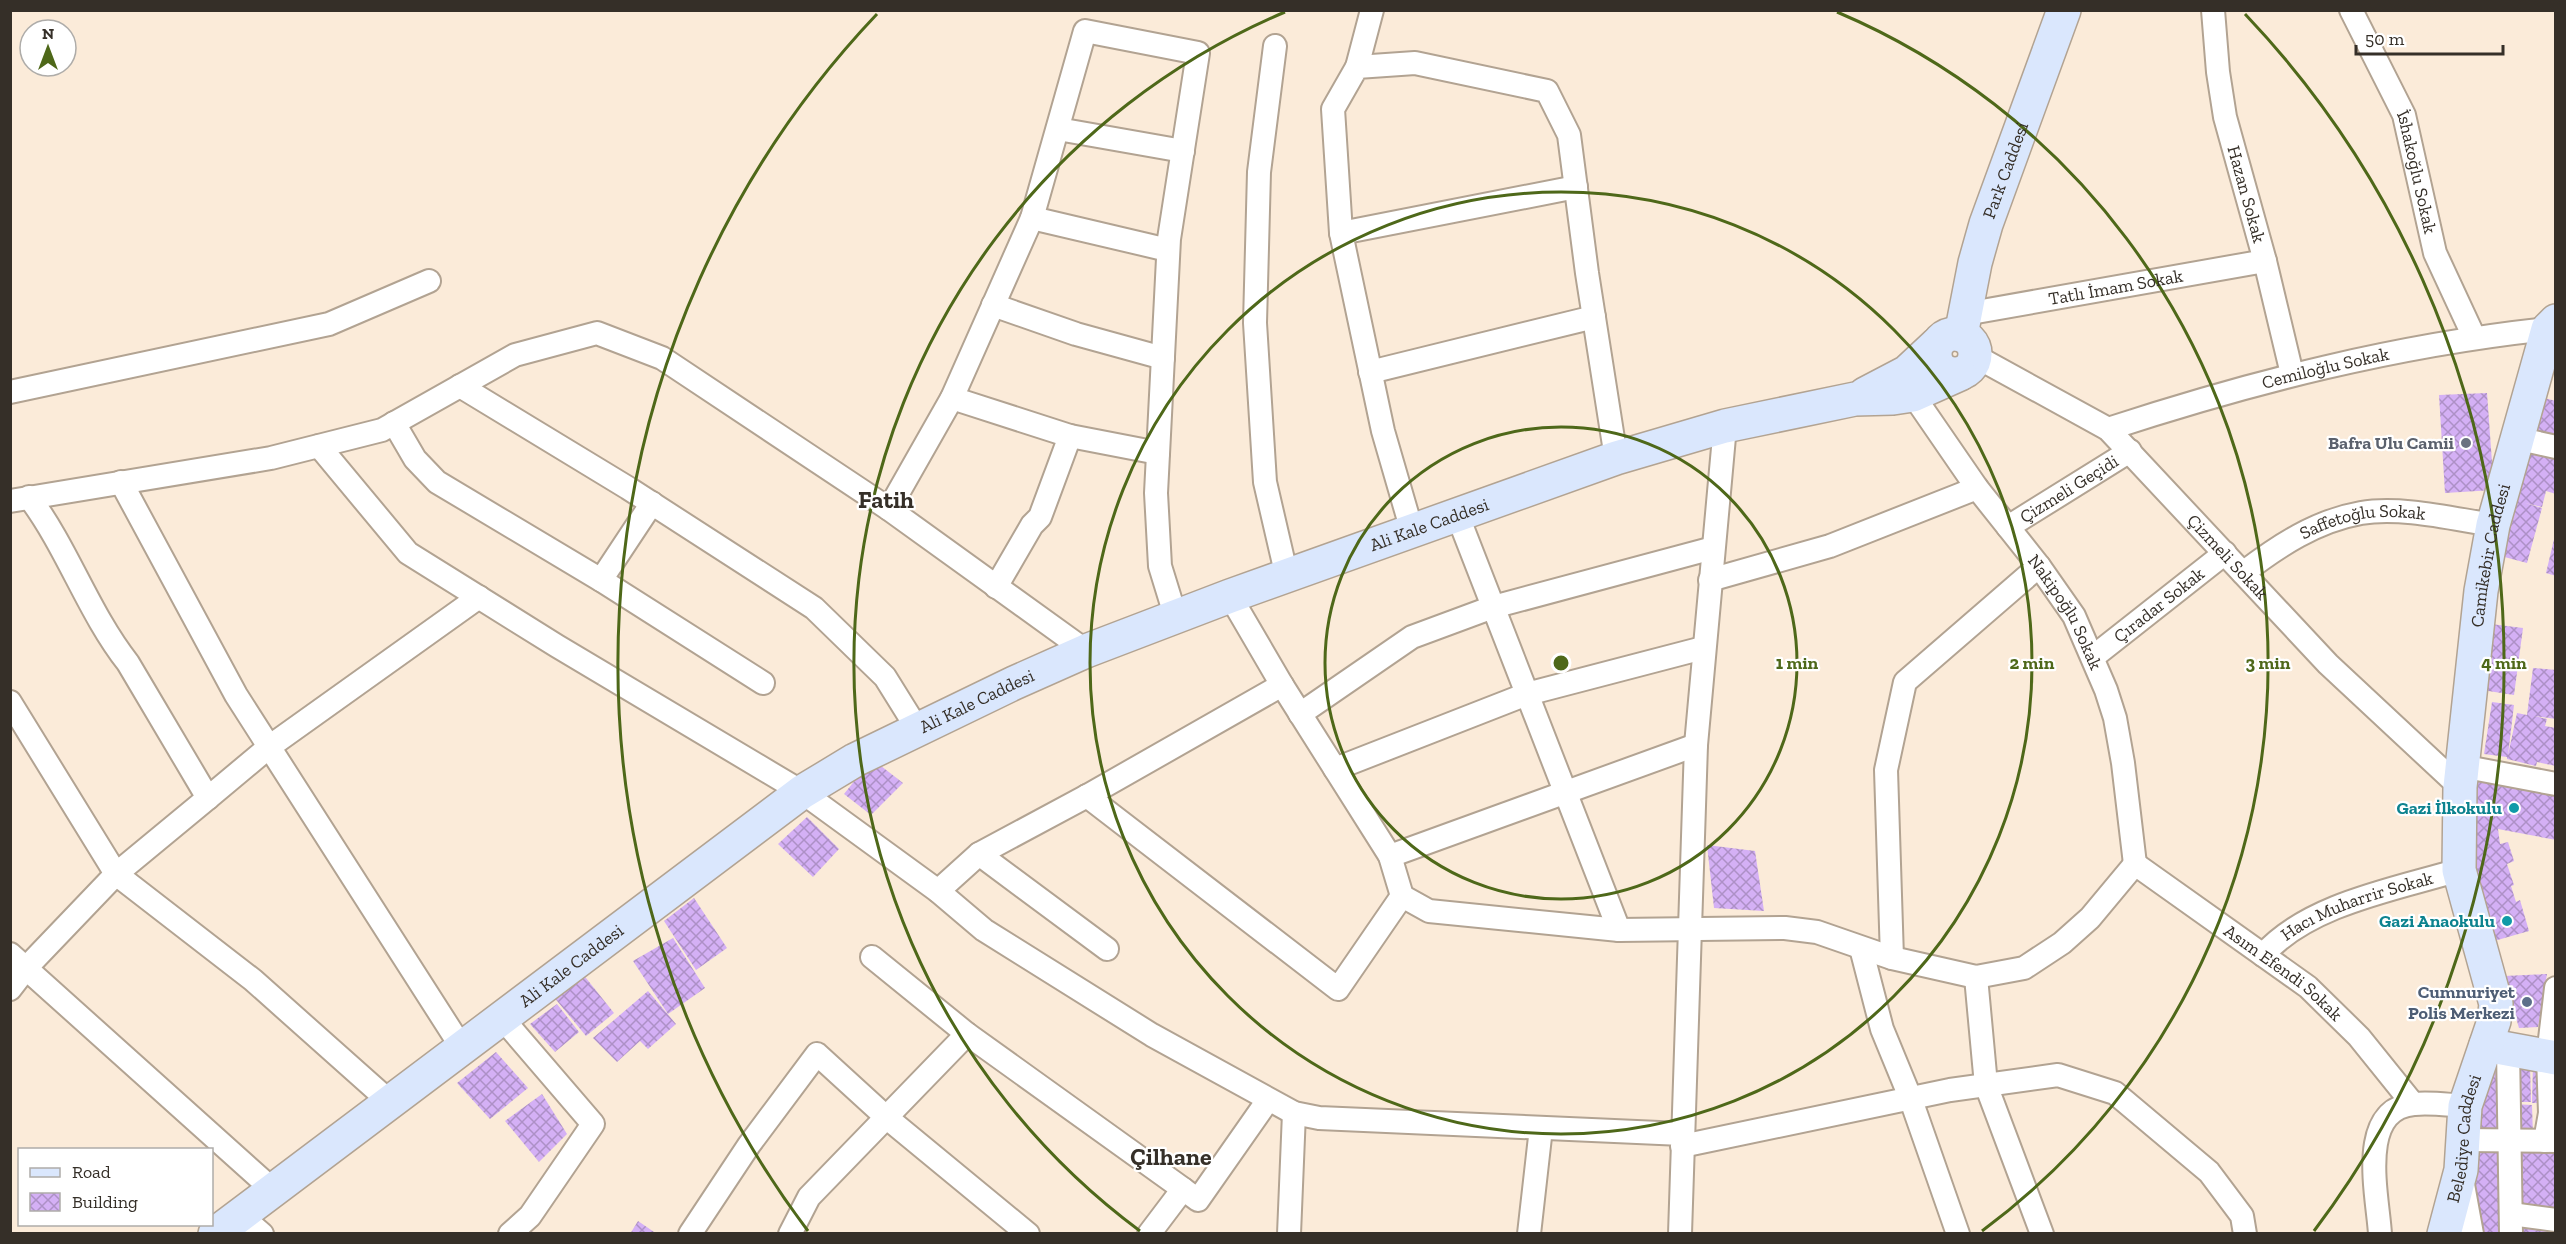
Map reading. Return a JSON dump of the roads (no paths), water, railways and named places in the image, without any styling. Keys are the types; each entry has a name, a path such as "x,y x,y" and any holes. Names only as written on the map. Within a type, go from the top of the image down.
{"main road":[{"name":"Park Caddesi","path":"1959,344 1986,224 2064,10"},
{"name":"Camikebir Caddesi","path":"2497,1047 2494,1022 2496,1004 2459,870 2461,776 2481,591 2493,525 2516,438 2552,325"},
{"name":"Ali Kale Caddesi","path":"239,1227 273,1190 802,792 855,760 1086,651 1230,596 1616,458 1725,426 1855,399 1913,395 1959,344"},
{"name":"Ali Kale Caddesi","path":"1855,399 1959,344"},
{"path":"2497,1047 2552,1057"},
{"name":"Belediye Caddesi","path":"2444,1233 2462,1155 2465,1106 2497,1047"}],"street":[{"path":"1372,10 1357,67 1333,109 1341,233 1383,431 1412,531"},
{"name":"Hazan Sokak","path":"2213,10 2218,72 2225,117 2265,261 2292,374"},
{"name":"İshakoğlu Sokak","path":"2351,10 2404,115 2435,254 2474,337"},
{"path":"889,509 952,398 1032,218 1085,31 1198,53 1168,250 1156,493 1160,566 1176,618"},
{"path":"1275,46 1259,172 1255,323 1264,482 1287,577"},
{"path":"1357,67 1415,63 1547,92 1569,135 1616,458"},
{"path":"1058,129 1183,151"},
{"path":"1341,233 1576,187"},
{"path":"1032,218 1168,250"},
{"name":"Tatlı İmam Sokak","path":"1959,344 2265,261"},
{"path":"10,392 329,324 429,281"},
{"path":"993,305 1076,334 1163,358"},
{"path":"1370,372 1594,317"},
{"name":"Cemiloğlu Sokak","path":"2108,429 2188,403 2292,374 2366,357 2552,325"},
{"path":"20,499 271,458 382,430 515,355 597,333 662,358 889,509 1086,651"},
{"name":"Çizmeli Sokak","path":"1959,344 2108,429 2328,664 2461,776"},
{"path":"460,386 652,503 814,608 885,676 918,730"},
{"name":"Nakipoğlu Sokak","path":"1913,395 1977,488 2039,566 2074,616 2115,718 2123,763 2135,864"},
{"path":"952,398 1070,436 1158,453"},
{"path":"394,423 415,459 437,482 601,580 763,683"},
{"path":"1680,1233 1696,745 1703,648 1725,426"},
{"path":"996,587 1032,525 1040,517 1070,436"},
{"path":"2516,438 2556,447"},
{"path":"319,446 408,553 802,792 938,891 984,930 1152,1035 1294,1113 1319,1118 1541,1128 1682,1140 1910,1097 2058,1075 2115,1093 2210,1172 2242,1216 2245,1233"},
{"name":"Çizmeli Geçidi","path":"2008,527 2130,451"},
{"path":"121,482 236,695 462,1048"},
{"path":"1710,580 1830,546 1977,488"},
{"path":"20,499 45,519 113,643 128,663 208,798"},
{"path":"601,580 652,503"},
{"name":"Saffetoğlu Sokak","path":"2243,573 2275,548 2298,535 2339,519 2362,513 2429,515 2493,525"},
{"path":"1457,514 1619,930"},
{"path":"1300,714 1412,637 1493,607 1713,548"},
{"name":"Çıradar Sokak","path":"2092,657 2225,553"},
{"path":"1892,958 1886,771 1905,682 2039,566"},
{"path":"1230,596 1282,685 1390,856 1402,897 1429,911 1619,930 1785,928 1817,932 1892,958 1976,977 2024,968 2062,943 2090,918 2135,864"},
{"path":"10,989 19,960 116,874 268,747 479,597"},
{"path":"1335,769 1527,694 1703,648"},
{"path":"938,891 979,854 1087,796 1282,685"},
{"path":"10,702 116,874 253,980 390,1102"},
{"path":"1390,856 1696,745"},
{"path":"2461,776 2556,784"},
{"path":"1087,796 1338,989 1402,897"},
{"path":"979,854 1107,950"},
{"name":"Asım Efendi Sokak","path":"2135,864 2325,1002 2359,1037 2413,1104"},
{"name":"Hacı Muharrir Sokak","path":"2263,955 2274,943 2301,923 2358,900 2459,870"},
{"path":"1862,948 1882,1029 1910,1097 1958,1233"},
{"path":"872,957 968,1034 1198,1200 1268,1100"},
{"path":"19,960 273,1190"},
{"path":"1976,977 1986,1085 2042,1233"},
{"path":"2472,1233 2462,1155 2509,1141 2551,1141 2550,1113 2556,988"},
{"path":"502,1018 593,1124 530,1216 510,1233"},
{"path":"790,1233 809,1197 968,1034"},
{"path":"2497,1047 2509,1141 2511,1224 2556,1220"},
{"path":"690,1233 749,1145 817,1054 886,1117 1028,1233"},
{"path":"2380,1233 2374,1160 2376,1138 2381,1128 2396,1110 2413,1104 2465,1106"},
{"path":"1290,1233 1294,1113"},
{"path":"1529,1233 1541,1128"},
{"path":"1149,1233 1184,1189"}],"place":[{"name":"Bafra Ulu Camii","path":"2466,443"},
{"name":"Gazi İlkokulu","path":"2514,808"},
{"name":"Gazi Anaokulu","path":"2507,921"},
{"name":"Cumnuriyet Polis Merkezi","path":"2527,1002"}],"district":[{"name":"Fatih","path":"886,500"},
{"name":"Çilhane","path":"1171,1157"}]}
